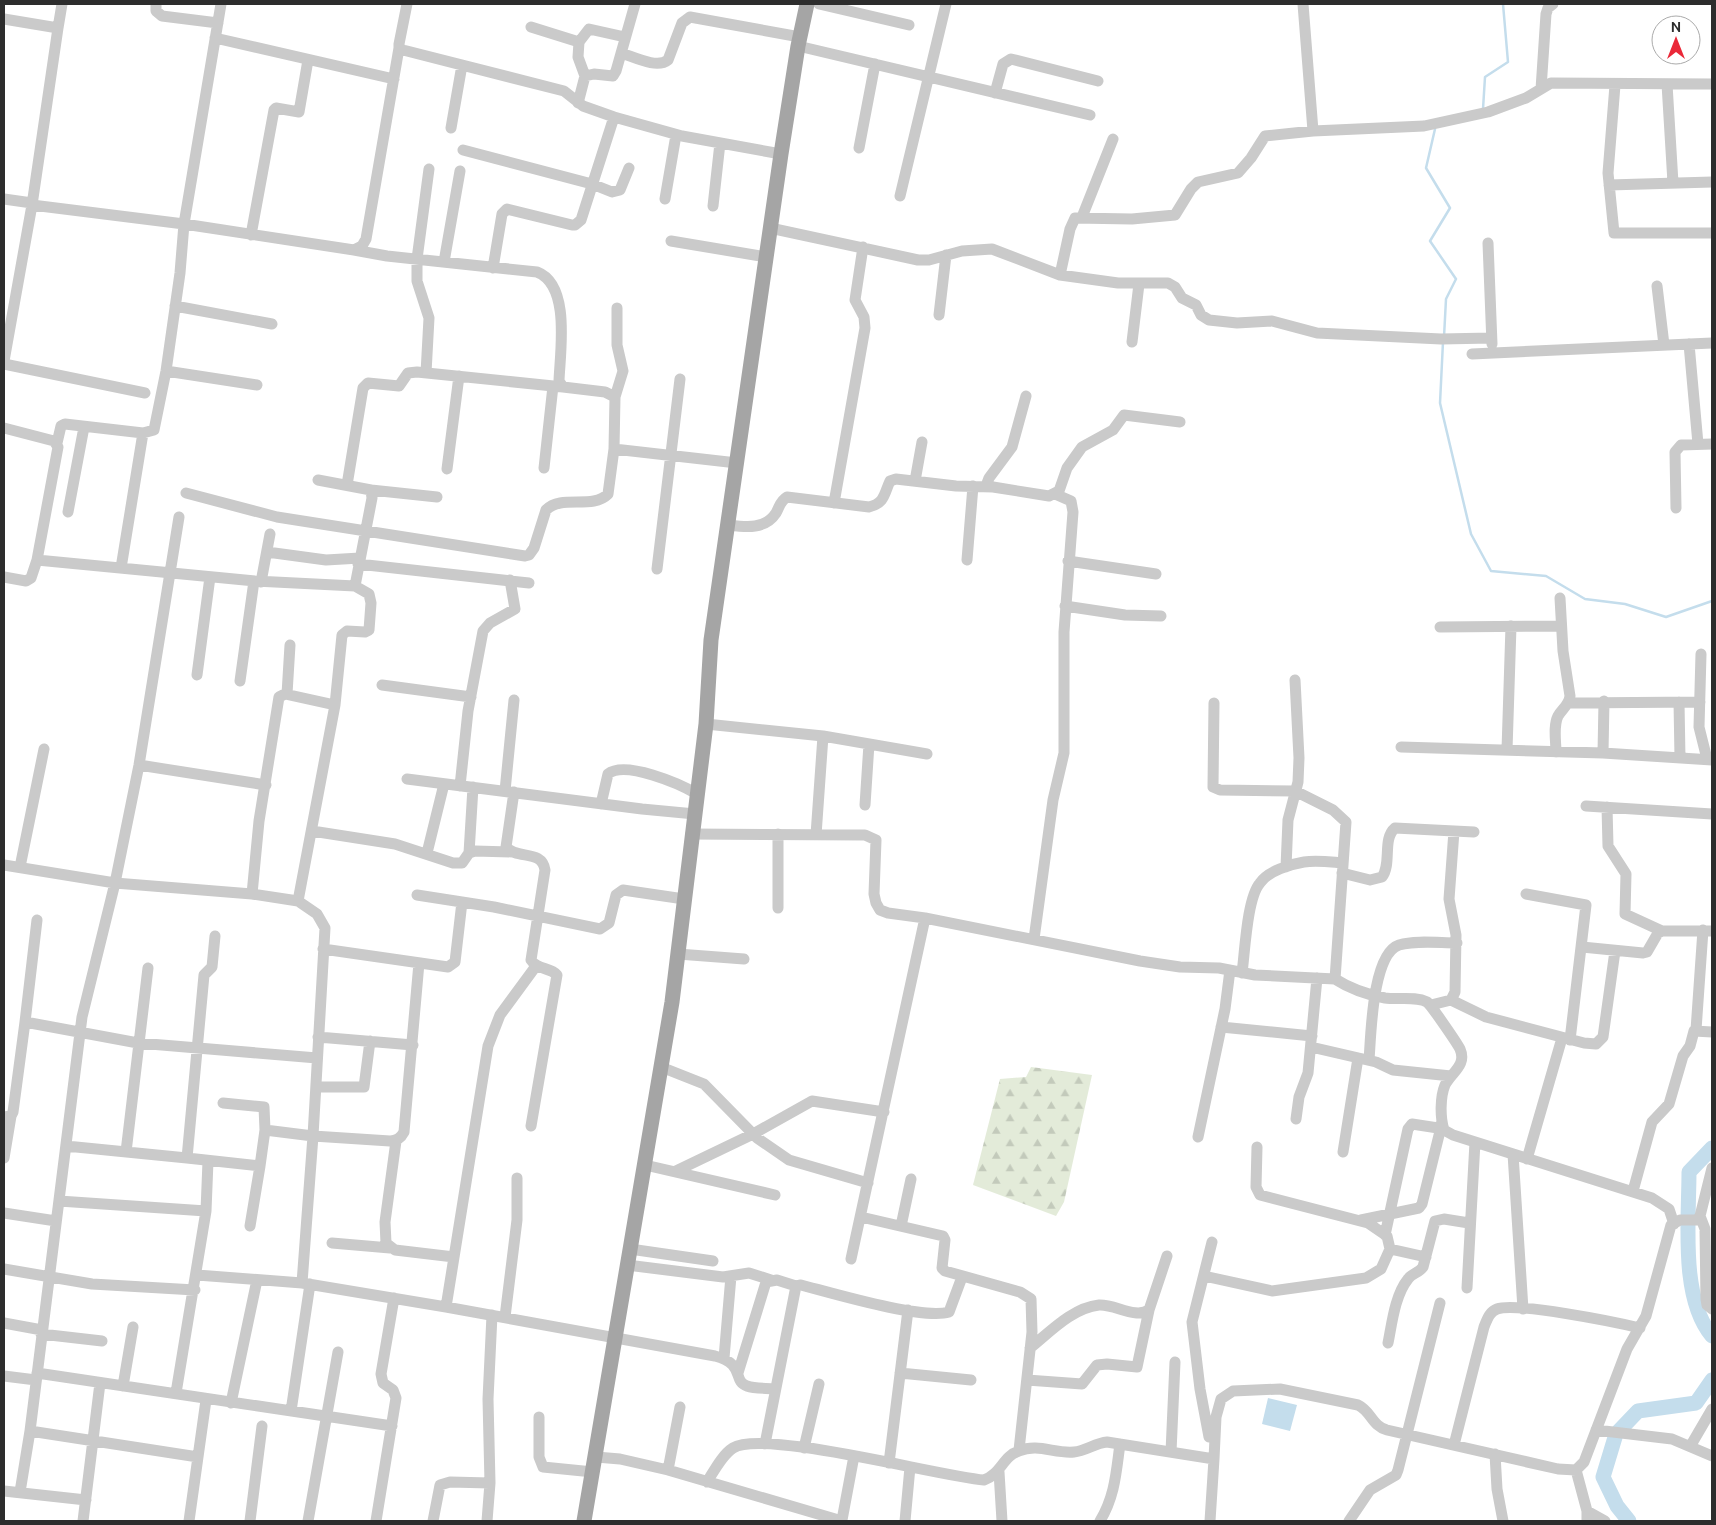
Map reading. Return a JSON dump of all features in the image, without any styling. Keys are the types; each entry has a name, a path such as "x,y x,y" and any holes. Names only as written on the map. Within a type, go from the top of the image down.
{"main road":[{"path":"584,1521 645,1165 678,954 691,834 706,724 711,640 781,154 807,4"}],"street":[{"path":"62,4 32,204 4,363 145,393"},
{"path":"156,4 156,12 162,16 218,23"},
{"path":"4,577 30,580 37,560 57,443 63,425 143,434 154,430 166,371 184,224 221,4"},
{"path":"354,250 362,246 366,239 406,4"},
{"path":"585,76 594,74 613,76 635,4"},
{"path":"819,4 910,25"},
{"path":"900,196 946,4"},
{"path":"1303,4 1313,131"},
{"path":"1541,89 1546,14 1548,8 1553,4"},
{"path":"621,53 655,63 665,62 682,22 690,17 799,42 875,64 1090,115"},
{"path":"4,19 58,28"},
{"path":"532,27 579,42"},
{"path":"578,103 585,76 578,57 579,42 590,29 626,37"},
{"path":"215,38 394,79"},
{"path":"399,48 564,91 578,103 614,117 676,135 781,154"},
{"path":"995,92 1003,64 1011,59 1098,81"},
{"path":"251,235 274,110 276,108 299,112 308,60"},
{"path":"859,148 875,64"},
{"path":"451,128 462,65"},
{"path":"1060,275 1072,220 1082,217 1108,219 1170,217 1175,215 1191,188 1198,182 1238,173 1266,136 1313,131 1424,126 1484,113 1526,98 1551,83 1712,84"},
{"path":"1614,84 1609,185 1614,233 1712,234"},
{"path":"1667,84 1673,183"},
{"path":"494,268 503,211 514,209 575,225 583,217 614,117"},
{"path":"665,199 676,135"},
{"path":"1082,217 1113,139"},
{"path":"713,206 720,143"},
{"path":"463,150 618,192 630,168"},
{"path":"426,372 429,318 418,290 417,259 429,169"},
{"path":"444,262 460,171"},
{"path":"1609,185 1712,182"},
{"path":"4,199 417,259 537,272 545,275 550,281 560,309 559,381 544,468"},
{"path":"770,228 918,260 929,260 962,251 992,249 1060,275 1139,284 1163,282 1172,285 1182,298 1196,305 1202,316 1210,320 1237,322 1272,321 1317,334 1446,339 1492,338"},
{"path":"671,241 766,257"},
{"path":"1488,243 1492,354"},
{"path":"834,503 865,328 864,317 855,300 863,247"},
{"path":"939,316 946,255"},
{"path":"1132,342 1139,284"},
{"path":"1657,286 1664,345"},
{"path":"175,306 272,324"},
{"path":"186,493 277,517 364,533 529,555 534,548 546,510 549,507 562,503 599,500 608,494 614,449 616,397 623,371 617,346 617,308"},
{"path":"1472,354 1712,343"},
{"path":"1689,344 1698,444"},
{"path":"166,371 257,385"},
{"path":"346,484 364,385 372,383 399,386 402,385 408,373 426,372 604,392 616,397"},
{"path":"447,469 459,376"},
{"path":"657,569 680,379"},
{"path":"986,486 989,478 1012,447 1026,396"},
{"path":"1055,494 1059,491 1067,468 1082,447 1113,430 1124,416 1180,422"},
{"path":"68,512 84,426"},
{"path":"4,428 46,438 57,443"},
{"path":"121,568 143,434"},
{"path":"915,481 922,442"},
{"path":"1676,508 1675,452 1681,446 1712,444"},
{"path":"614,449 737,463"},
{"path":"728,525 746,527 760,525 772,518 781,502 788,497 869,507 883,500 890,481 896,479 986,486 1040,495 1055,494 1072,504 1065,606 1064,752 1053,800 1034,939"},
{"path":"318,480 371,490 436,497"},
{"path":"967,560 973,486"},
{"path":"356,586 364,533 372,498 371,490"},
{"path":"20,1492 30,1431 80,1032 139,765 179,517"},
{"path":"240,681 257,581 267,552 270,534"},
{"path":"267,552 326,560 359,561 529,583"},
{"path":"37,560 170,574 356,586 371,597 369,630 365,632 347,631 342,635 335,705 298,901"},
{"path":"1068,561 1156,574"},
{"path":"197,675 210,577"},
{"path":"460,786 471,697 483,631 490,623 515,609 510,580"},
{"path":"1556,752 1558,717 1569,702 1560,598"},
{"path":"1065,606 1125,615 1161,616"},
{"path":"1440,626 1562,626"},
{"path":"1507,750 1511,626"},
{"path":"287,694 290,645"},
{"path":"1401,747 1603,753 1710,759 1699,727 1700,654"},
{"path":"1286,867 1288,820 1300,758 1296,680"},
{"path":"382,685 471,697"},
{"path":"252,894 259,821 279,697 287,694 335,705"},
{"path":"513,852 508,850 505,842 514,700"},
{"path":"1603,753 1604,701"},
{"path":"1569,702 1700,702"},
{"path":"1679,702 1680,758"},
{"path":"1214,703 1213,787 1220,790 1295,791 1333,810 1346,822 1335,979"},
{"path":"706,724 823,736 927,754"},
{"path":"816,834 823,736"},
{"path":"865,805 869,744"},
{"path":"20,867 44,749"},
{"path":"139,765 266,784"},
{"path":"601,804 608,774 614,771 648,774 681,785 697,794"},
{"path":"407,779 695,814"},
{"path":"427,853 444,784"},
{"path":"312,831 379,841 427,853 458,864 462,863 469,853 473,787"},
{"path":"1586,806 1712,814"},
{"path":"1607,807 1608,846 1626,874 1625,914 1662,931 1708,930 1696,1030 1690,1046 1683,1056 1669,1104 1652,1122 1633,1192"},
{"path":"1198,1137 1221,1027 1257,886 1263,879 1286,867 1306,862 1342,868 1370,880 1382,877 1386,871 1390,835 1395,828 1474,832"},
{"path":"1451,1000 1455,992 1457,943 1449,899 1454,831"},
{"path":"691,834 872,836 876,840 877,846 874,894 880,910 888,913 925,918 1034,939 1140,962 1180,967 1335,979 1385,998 1425,1001 1431,1005 1461,1051 1462,1059 1460,1067 1451,1076 1443,1094 1442,1123 1422,1204 1419,1208 1359,1221"},
{"path":"778,834 778,908"},
{"path":"469,853 475,851 513,852 540,858 544,862 539,917 531,956 533,964 555,972 557,979 531,1126"},
{"path":"4,865 114,883 252,894 298,901 305,903 321,918 325,928 306,1284 291,1411"},
{"path":"417,896 462,902 600,929 609,922 616,894 623,890 684,899"},
{"path":"1526,894 1586,905 1582,947 1566,1039 1527,1159"},
{"path":"323,949 443,967 452,965 455,962 462,902"},
{"path":"852,1259 925,918"},
{"path":"4,1158 7,1116 14,1112 37,920"},
{"path":"1582,947 1636,954 1647,952 1658,933 1662,931"},
{"path":"186,1158 204,975 212,967 215,936"},
{"path":"1343,1152 1363,1059 1374,994 1384,961 1394,947 1407,944 1457,943"},
{"path":"1431,1005 1451,1000 1486,1017 1566,1039 1596,1044 1602,1037 1614,951"},
{"path":"678,954 744,959"},
{"path":"390,1248 385,1237 385,1222 396,1141 404,1132 419,963"},
{"path":"446,1307 488,1046 500,1015 536,966"},
{"path":"126,1152 148,968"},
{"path":"1296,1119 1299,1097 1308,1073 1317,978"},
{"path":"25,1022 138,1043 317,1058"},
{"path":"1221,1027 1311,1042 1394,1070 1451,1076"},
{"path":"1696,1030 1712,1032"},
{"path":"318,1037 413,1045"},
{"path":"316,1087 364,1087 370,1041"},
{"path":"661,1067 704,1084 753,1134 789,1160 868,1183"},
{"path":"676,1171 753,1134 812,1101 884,1112"},
{"path":"223,1103 264,1107 266,1130 250,1226"},
{"path":"1442,1123 1444,1130 1453,1135 1652,1198 1669,1209 1677,1222"},
{"path":"1204,1276 1272,1291 1366,1278 1380,1269 1390,1249 1385,1235 1408,1129 1412,1124 1438,1128 1442,1123"},
{"path":"266,1130 313,1136 396,1141"},
{"path":"1468,1288 1474,1142"},
{"path":"66,1146 260,1166"},
{"path":"1257,1147 1256,1188 1260,1195 1368,1223 1385,1235"},
{"path":"1513,1154 1523,1309"},
{"path":"176,1393 195,1290 206,1211 208,1161"},
{"path":"645,1165 775,1194"},
{"path":"1712,1168 1698,1218 1705,1230 1706,1299 1707,1305 1712,1308"},
{"path":"505,1317 517,1220 517,1178"},
{"path":"901,1226 911,1179"},
{"path":"58,1201 206,1211"},
{"path":"4,1213 56,1221"},
{"path":"861,1217 943,1236 945,1240 942,1268 962,1277 1020,1292 1031,1300 1030,1348 1019,1450"},
{"path":"1210,1521 1218,1404 1226,1393 1233,1391 1280,1389 1358,1405 1367,1410 1381,1428 1564,1470 1576,1470 1584,1462 1627,1349 1646,1316 1671,1225 1698,1218"},
{"path":"1388,1343 1400,1294 1409,1277 1420,1271 1423,1267 1435,1221 1444,1219 1470,1223"},
{"path":"1212,1242 1192,1322 1200,1389 1210,1438 1214,1446"},
{"path":"332,1243 454,1256"},
{"path":"630,1249 713,1261"},
{"path":"1390,1249 1426,1256"},
{"path":"1027,1380 1077,1385 1085,1382 1097,1365 1137,1367 1149,1310 1167,1256"},
{"path":"627,1265 696,1275 731,1276 750,1273 796,1286 801,1285 908,1310 939,1314 949,1312 962,1277"},
{"path":"4,1268 92,1284 195,1290"},
{"path":"197,1275 306,1284 505,1317 724,1358 735,1366 742,1383 748,1387 775,1389"},
{"path":"724,1358 731,1276"},
{"path":"231,1403 257,1280"},
{"path":"738,1373 763,1288 766,1282 771,1280"},
{"path":"765,1444 796,1286"},
{"path":"376,1521 392,1426 395,1393 382,1382 381,1374 394,1298"},
{"path":"1349,1521 1370,1490 1396,1475 1408,1435 1440,1303"},
{"path":"1030,1348 1068,1318 1084,1309 1100,1305 1142,1313 1149,1310"},
{"path":"1454,1445 1487,1319 1497,1309 1523,1309 1599,1319 1640,1328"},
{"path":"889,1463 908,1310"},
{"path":"486,1521 490,1482 488,1399 492,1315"},
{"path":"4,1323 42,1332 102,1341"},
{"path":"123,1386 133,1327"},
{"path":"308,1521 338,1352"},
{"path":"1171,1452 1175,1362"},
{"path":"900,1373 971,1380"},
{"path":"4,1376 100,1383 392,1426"},
{"path":"83,1521 100,1383"},
{"path":"804,1448 819,1384"},
{"path":"189,1521 206,1400"},
{"path":"668,1470 680,1406"},
{"path":"1691,1446 1712,1409"},
{"path":"539,1417 539,1457 543,1467 593,1472"},
{"path":"250,1521 262,1426"},
{"path":"1596,1430 1672,1439 1712,1456"},
{"path":"30,1431 198,1457"},
{"path":"707,1482 732,1449 741,1445 765,1444 804,1448 984,1480 999,1472 1010,1455 1019,1450 1042,1448 1075,1452 1099,1443 1120,1444 1214,1459"},
{"path":"1100,1521 1110,1504 1120,1444"},
{"path":"1495,1454 1503,1521"},
{"path":"596,1456 620,1459 668,1470 766,1500 842,1520 854,1456"},
{"path":"905,1521 910,1467"},
{"path":"1576,1470 1587,1516 1604,1521"},
{"path":"999,1472 1002,1521"},
{"path":"433,1521 440,1485 450,1482 490,1482"},
{"path":"4,1491 86,1500"}],"green space":[{"path":"1031,1067 1092,1075 1064,1202 1056,1216 973,1185 1000,1079 1026,1077"}],"water":[{"path":"1268,1398 1297,1405 1290,1431 1262,1424"}],"waterway":[{"path":"1483,109 1485,77 1508,62 1503,4"},
{"path":"1435,129 1426,168 1450,208 1430,241 1456,279 1446,299 1444,337"},
{"path":"1443,342 1440,403 1471,534 1491,571 1546,576 1585,599 1625,604 1666,617 1712,601"},
{"path":"1712,1148 1689,1172 1688,1235 1688,1258 1695,1301 1702,1320 1712,1336"},
{"path":"1629,1521 1617,1506 1603,1477 1616,1434 1638,1411 1696,1403 1712,1380"}]}
